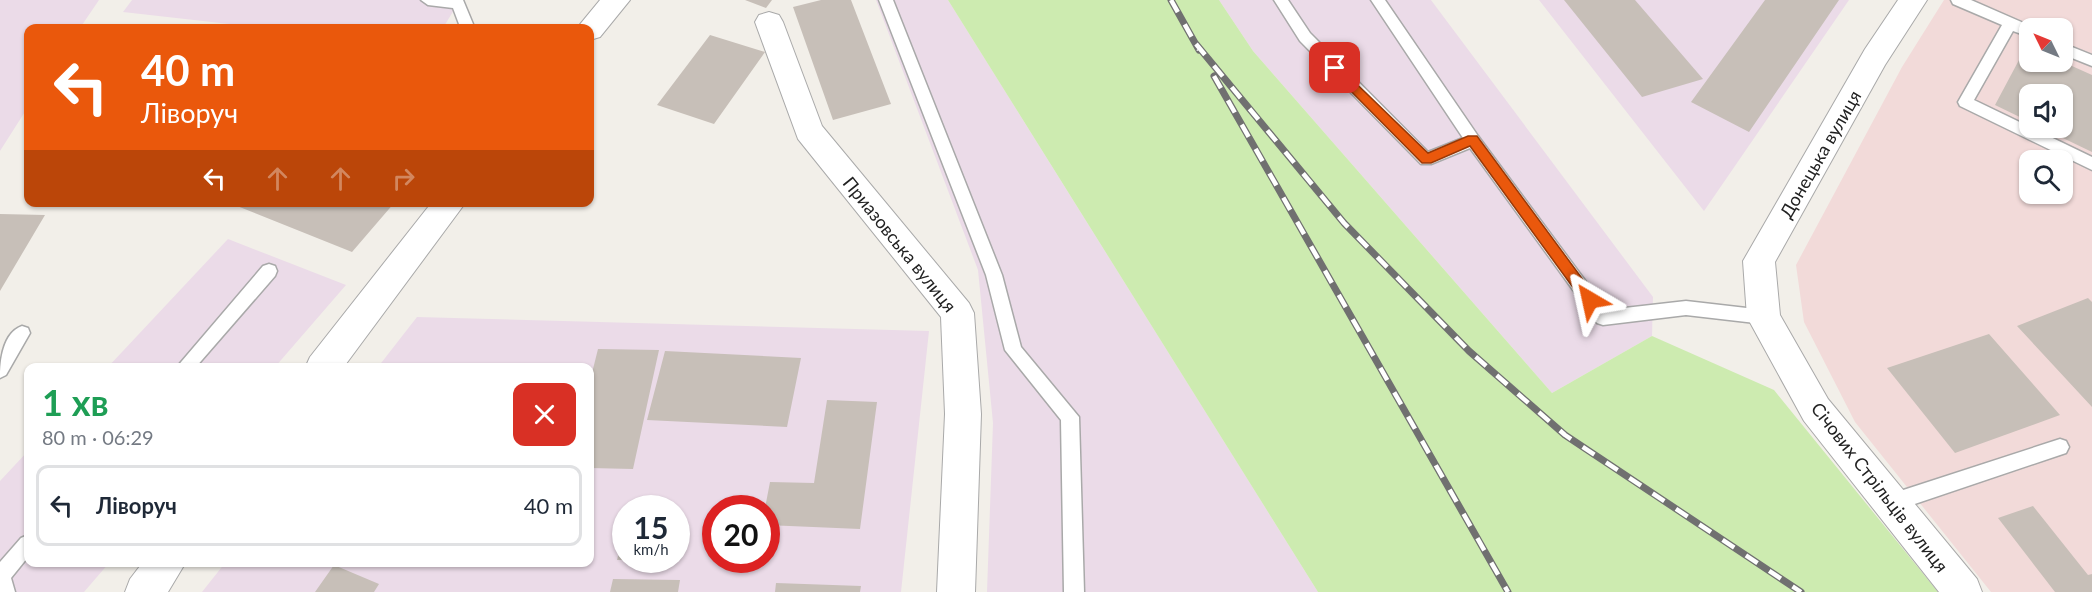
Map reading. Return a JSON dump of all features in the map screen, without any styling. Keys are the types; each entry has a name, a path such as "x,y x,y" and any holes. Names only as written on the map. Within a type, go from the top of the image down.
{"street":[{"path":"594,25 616,0"},
{"name":"Донецька вулиця","path":"1764,317 1759,261 1875,57 1913,0"},
{"name":"Приазовська вулиця","path":"769,22 809,131 957,313 963,414 956,592"},
{"path":"326,363 401,270 447,207"},
{"name":"Січових Стрільців вулиця","path":"1764,317 1816,411 1963,592"},
{"path":"144,592 163,567"}],"lane":[{"path":"428,0 458,4 466,24"},
{"path":"886,0 994,274 1013,350 1070,417 1074,592"},
{"path":"1281,0 1305,37 1426,160 1473,140"},
{"path":"1378,0 1473,140 1603,318 1686,308 1764,317"},
{"path":"1958,0 2019,28"},
{"path":"2010,24 1965,102 2092,164"},
{"path":"2073,53 2092,61"},
{"path":"188,363 269,271"},
{"path":"0,370 22,333"},
{"path":"1891,503 2060,447"},
{"path":"5,592 2,575 24,549"}],"shaded area":[{"path":"0,0 99,0 83,24 24,24 24,113 0,151"},
{"path":"132,0 460,0 445,24 230,24 123,12"},
{"path":"876,0 948,0 1318,592 987,592 993,423 978,270"},
{"path":"1219,0 1431,0 1653,297 1652,336 1552,393 1253,51"},
{"path":"1539,0 1849,0 1704,211"},
{"path":"1944,0 2092,0 2092,592 1991,592 1855,422 1804,322 1796,265 1902,67"},
{"path":"228,239 346,285 278,363 112,363"},
{"path":"417,317 929,331 901,592 202,592 222,567 594,567 594,363 381,363"},
{"path":"24,455 24,567 106,567 84,592 0,592 0,481"}],"green space":[{"path":"948,0 1219,0 1253,51 1552,393 1652,336 1774,390 1938,592 1318,592"}],"building":[{"path":"745,0 772,0 766,8"},
{"path":"821,0 851,0 891,104 833,120 793,7"},
{"path":"1564,0 1635,0 1703,79 1642,97"},
{"path":"1765,0 1839,0 1749,132 1691,102"},
{"path":"710,35 765,52 714,124 657,105"},
{"path":"2019,60 2019,72 2073,72 2073,66 2092,75 2092,152 2063,138 2073,138 2073,84 2019,84 2019,117 1995,105"},
{"path":"240,207 391,207 352,252"},
{"path":"0,214 45,215 0,291"},
{"path":"2088,298 2092,302 2092,407 2017,326"},
{"path":"1989,334 2060,415 1955,453 1887,368"},
{"path":"598,349 659,350 633,469 594,468 594,365"},
{"path":"665,351 801,358 787,427 647,420"},
{"path":"827,400 877,402 860,529 780,526 780,495 768,495 770,482 814,483"},
{"path":"2033,506 2088,575 2092,574 2092,592 2055,592 1998,518"},
{"path":"333,567 339,567 379,584 374,592 315,592"},
{"path":"613,579 680,580 678,592 610,592"},
{"path":"776,583 861,586 860,592 775,592"}],"railway":[{"path":"1171,0 1199,50"},
{"path":"1196,44 1344,223 1469,351 1565,435 1801,592"},
{"path":"1214,76 1508,592"}],"route":[{"path":"1335,68 1426,160 1473,140 1590,300"}]}
